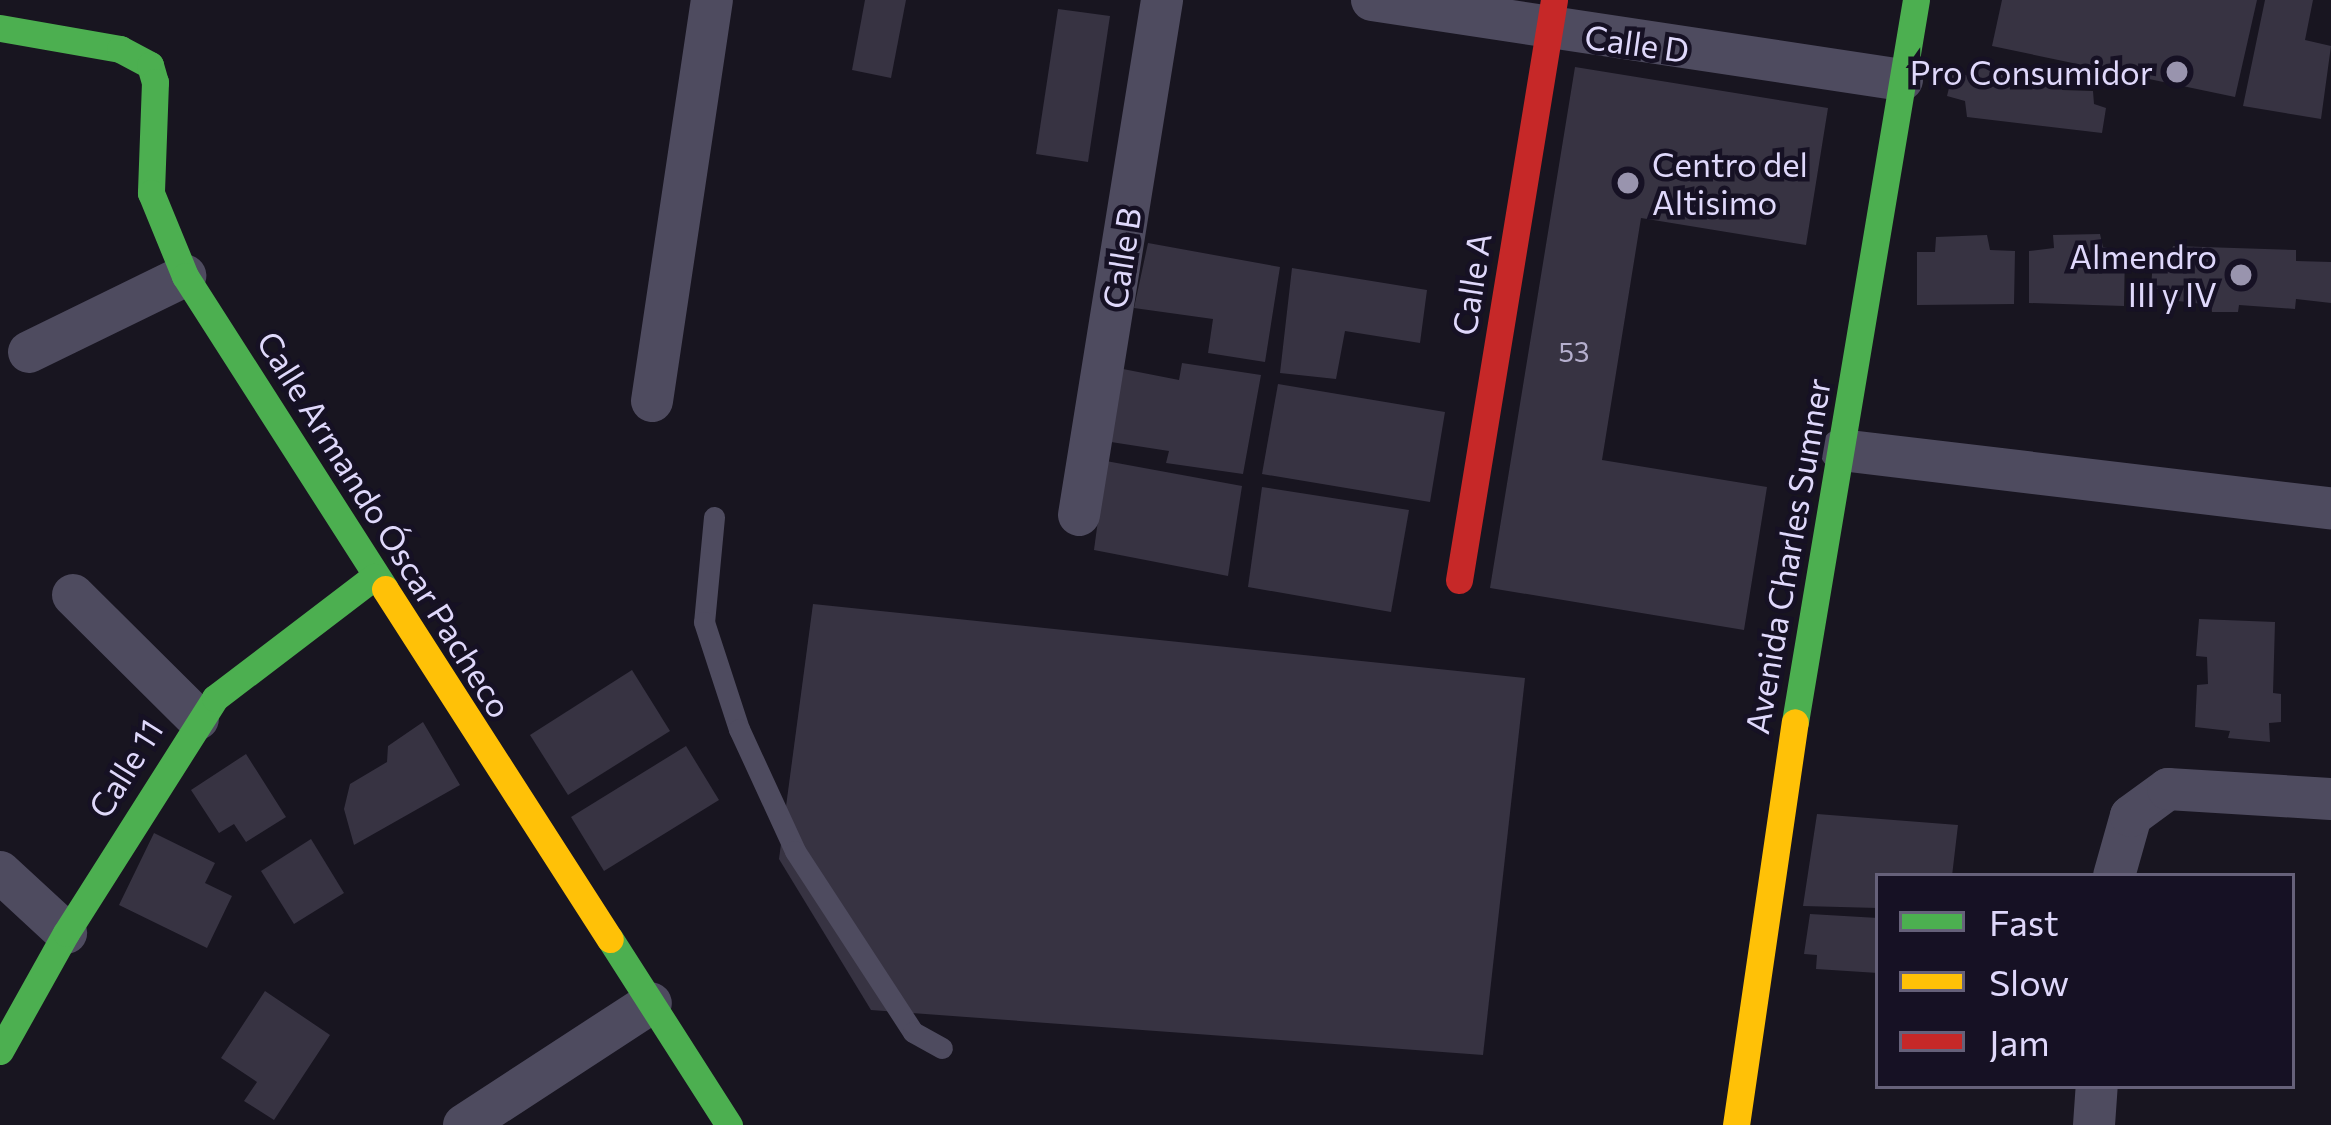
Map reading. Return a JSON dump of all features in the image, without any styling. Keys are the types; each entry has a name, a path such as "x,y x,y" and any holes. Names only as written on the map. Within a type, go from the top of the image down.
{"street":[{"path":"652,401 712,0"},
{"name":"Calle B","path":"1079,515 1162,0"},
{"name":"Calle D","path":"1372,0 1551,15 1902,80"},
{"name":"Avenida Charles Sumner","path":"1736,1125 1916,0"},
{"name":"Calle A","path":"1459,580 1551,15"},
{"name":"Calle Armando Óscar Pacheco","path":"0,28 120,49 150,65 155,82 151,193 185,276 729,1125"},
{"path":"29,352 185,276"},
{"path":"1841,450 2331,508"},
{"name":"Calle 11","path":"0,1051 66,933 198,719 244,671 374,577"},
{"path":"73,595 198,719"},
{"path":"2114,873 2120,840 2131,816 2168,789 2331,799"},
{"path":"0,872 66,933"},
{"path":"464,1125 651,1003"},
{"path":"2094,1125 2097,1089"}],"lane":[{"path":"714,517 704,622 739,729 794,851 913,1032 942,1048"}],"building":[{"path":"865,0 906,0 891,78 852,70"},
{"name":"Pro Consumidor","path":"2002,0 2257,0 2235,97 1992,46"},
{"path":"2265,0 2313,0 2305,40 2331,46 2321,119 2243,106"},
{"path":"1058,9 1110,16 1088,162 1036,154"},
{"path":"1975,66 2063,77 2062,90 2093,91 2094,104 2106,108 2102,133 1967,117 1965,101 1947,96 1953,72 1973,77"},
{"path":"1575,67 1828,108 1806,245 1641,218 1602,460 1767,487 1744,630 1490,588"},
{"path":"2100,234 2103,247 2125,252 2124,306 2029,303 2029,251 2054,248 2053,235"},
{"path":"1987,235 1990,250 2015,251 2014,304 1917,305 1917,252 1935,252 1936,237"},
{"path":"1148,243 1280,267 1265,362 1208,353 1213,319 1134,308"},
{"name":"Almendro III y IV","path":"2173,246 2296,250 2296,261 2331,262 2331,303 2296,299 2295,309 2239,305 2238,312 2212,312 2211,305 2170,300 2171,289 2151,289 2153,259 2170,258"},
{"path":"1292,268 1427,290 1420,343 1345,331 1336,379 1280,373"},
{"path":"1182,363 1261,375 1243,474 1166,463 1169,451 1111,442 1123,369 1179,380"},
{"path":"1278,384 1445,412 1430,502 1262,474"},
{"path":"1106,461 1242,486 1228,576 1094,550"},
{"path":"1262,487 1409,510 1391,612 1248,587"},
{"path":"813,604 1525,678 1483,1055 871,1010 779,859"},
{"path":"2199,619 2275,622 2273,693 2281,694 2281,722 2269,723 2270,742 2228,738 2230,731 2195,727 2197,685 2208,684 2207,657 2196,656"},
{"path":"632,670 670,731 568,795 530,735"},
{"path":"423,722 460,785 354,845 344,809 350,784 387,762 388,746"},
{"path":"686,746 719,800 604,871 571,817"},
{"path":"246,754 286,817 246,842 234,824 219,833 191,790"},
{"path":"1817,814 1958,825 1952,873 1875,873 1875,908 1803,906"},
{"path":"154,833 215,863 205,883 232,896 207,948 119,905"},
{"path":"311,839 344,893 294,924 261,871"},
{"path":"1810,914 1875,918 1875,973 1816,969 1817,955 1804,954"},
{"path":"265,991 330,1035 274,1120 244,1101 257,1082 221,1058"}],"traffic: fast":[{"path":"1795,722 1916,0"},
{"path":"0,28 120,49 150,65 155,82 151,193 185,276 385,589"},
{"path":"0,1051 66,933 215,698 374,577"},
{"path":"610,939 729,1125"}],"traffic: slow":[{"path":"385,589 610,939"},
{"path":"1736,1125 1795,722"}],"traffic: jam":[{"path":"1459,580 1554,0"}],"place":[{"name":"Pro Consumidor","path":"2177,72"},
{"name":"Centro del Altisimo","path":"1628,183"},
{"name":"Almendro III y IV","path":"2241,275"}]}
